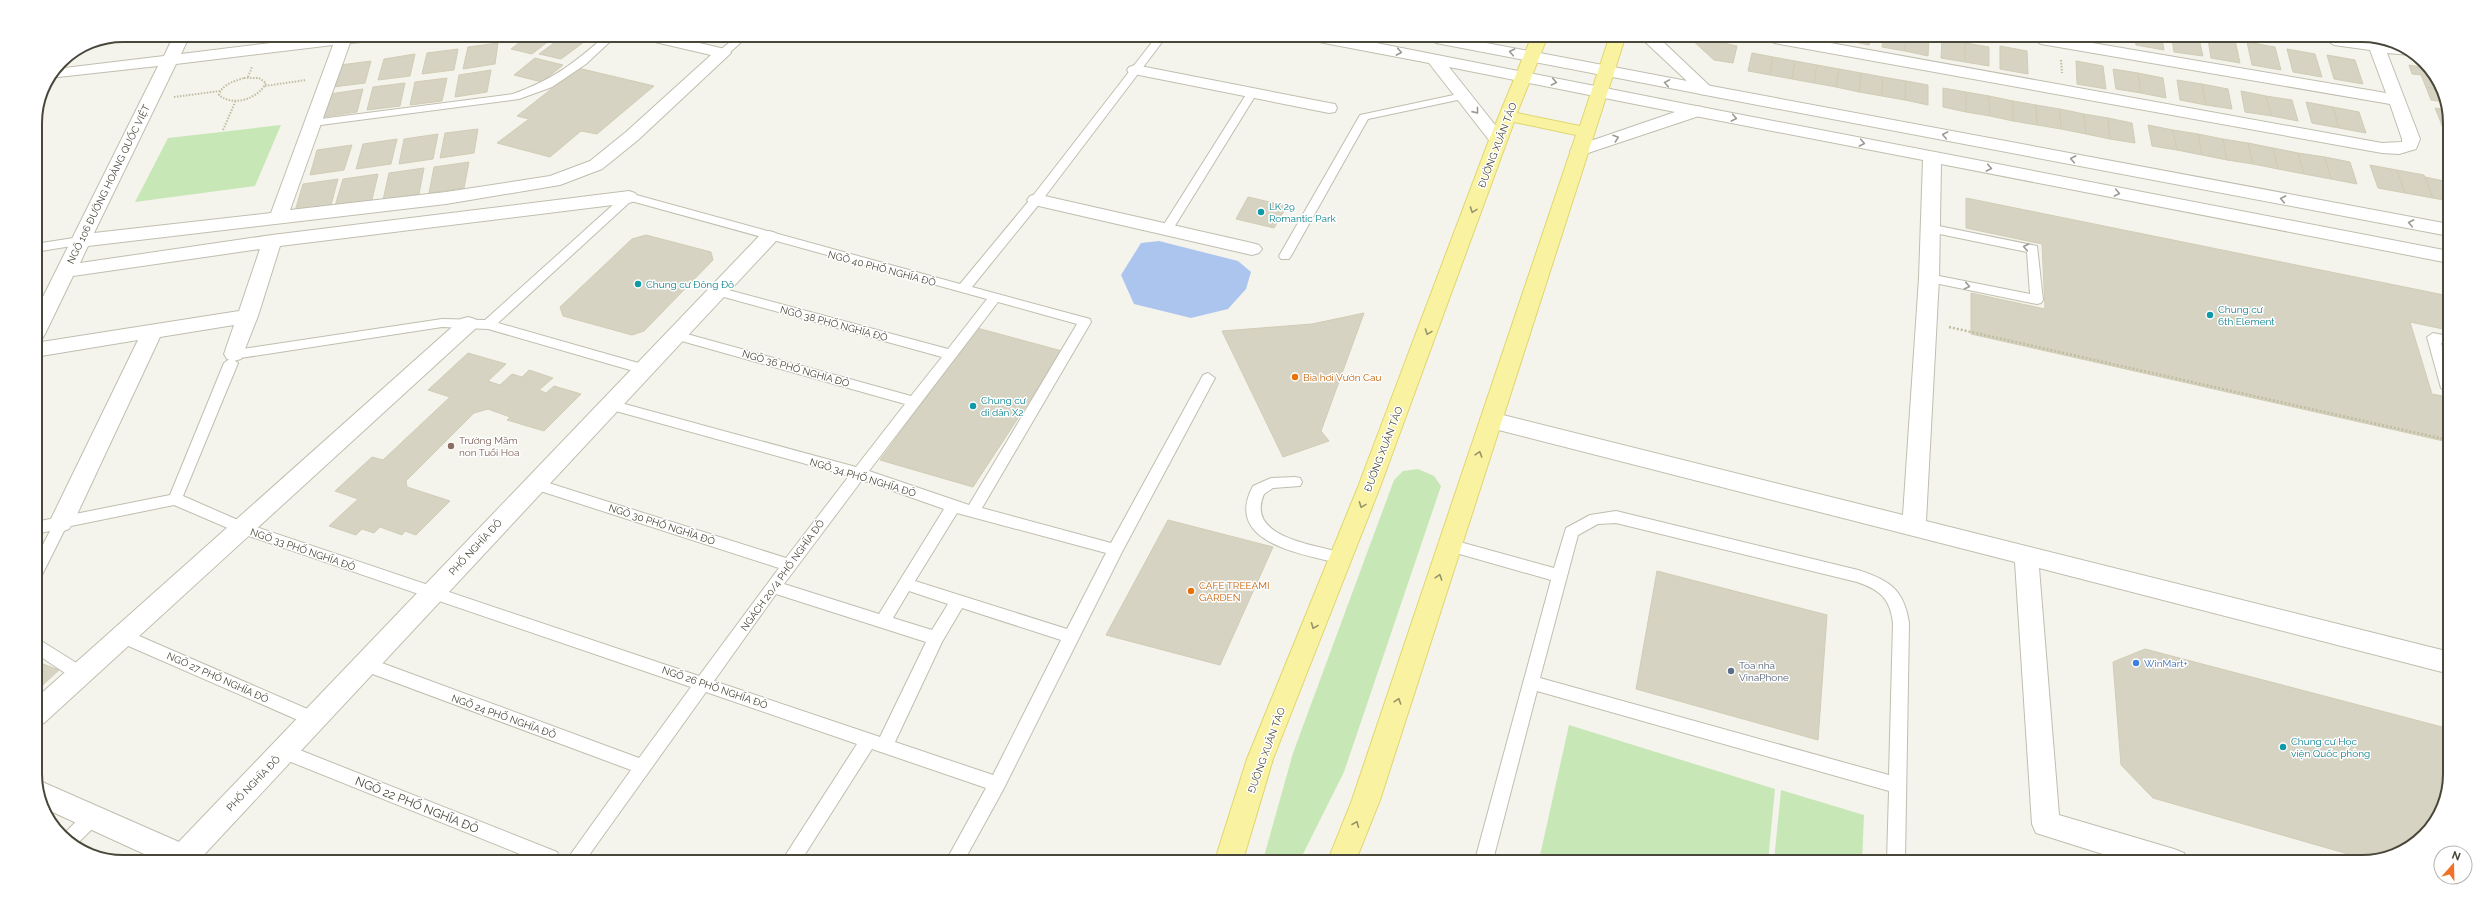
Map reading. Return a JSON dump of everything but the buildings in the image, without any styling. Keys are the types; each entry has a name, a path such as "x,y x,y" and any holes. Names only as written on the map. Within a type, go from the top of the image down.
{"main road":[{"path":"1344,855 1366,800 1616,42"},
{"name":"ĐƯỜNG XUÂN TẢO","path":"1231,855 1260,759 1341,558 1498,140 1535,47"},
{"path":"1508,116 1582,142"}],"street":[{"name":"NGÕ 106 ĐƯỜNG HOÀNG QUỐC VIỆT","path":"42,319 178,42"},
{"path":"60,73 304,42"},
{"path":"279,216 342,42"},
{"path":"674,42 723,53"},
{"path":"1345,42 1524,76 1602,80 1706,90 2443,229"},
{"path":"1483,42 1535,47 1602,80 1696,111 2443,256"},
{"path":"1653,42 1706,90"},
{"path":"1796,42 2392,149 2406,148 2412,143 2377,47"},
{"path":"2059,42 2397,100"},
{"path":"2346,42 2398,51"},
{"path":"80,241 279,216 446,198 554,181 574,175 596,164 632,136 723,53"},
{"path":"1434,59 1498,140"},
{"path":"1135,70 1329,108"},
{"path":"1582,142 1696,111"},
{"path":"1914,528 1927,322 1932,157"},
{"path":"66,271 272,241 629,197"},
{"path":"1036,200 1252,249"},
{"name":"PHỐ NGHĨA ĐÔ","path":"185,855 769,237"},
{"path":"232,358 248,316 272,241"},
{"path":"42,349 152,333 248,316"},
{"path":"42,709 242,528 478,325"},
{"path":"61,523 152,333"},
{"path":"1491,420 2026,557 2443,661"},
{"path":"2026,557 2046,824 2150,855"},
{"path":"45,795 179,855"}],"lane":[{"path":"313,123 515,97 548,86 582,62 604,42"},
{"path":"723,53 736,42"},
{"path":"962,290 1036,200 1157,42"},
{"path":"1167,229 1252,93"},
{"path":"1285,256 1364,117 1463,96"},
{"path":"478,325 629,197"},
{"name":"NGÕ 40 PHỐ NGHĨA ĐÔ","path":"629,197 962,290 995,297 1085,322 973,510"},
{"path":"1929,228 2033,249 2037,300 1929,278"},
{"path":"42,247 80,241"},
{"name":"NGÕ 38 PHỐ NGHĨA ĐÔ","path":"717,291 951,355"},
{"name":"NGÁCH 20/4 PHỐ NGHĨA ĐÔ","path":"579,855 789,565 858,473 915,402 995,297"},
{"path":"42,527 175,499 232,358 442,323 478,325 644,369"},
{"name":"NGÕ 36 PHỐ NGHĨA ĐÔ","path":"676,335 915,402"},
{"path":"2443,339 2433,337 2443,371"},
{"path":"958,855 997,784 1115,550 1208,378"},
{"name":"NGÕ 34 PHỐ NGHĨA ĐÔ","path":"610,405 858,473 953,506 973,510 1115,550"},
{"path":"1295,482 1272,483 1258,490 1254,507 1259,526 1270,537 1278,541 1341,558"},
{"name":"NGÕ 30 PHỐ NGHĨA ĐÔ","path":"536,484 789,565"},
{"name":"NGÕ 33 PHỐ NGHĨA ĐÔ","path":"175,499 242,528 432,593"},
{"path":"883,620 953,506"},
{"path":"1485,855 1571,532 1595,519 1616,517 1858,576 1885,587 1895,598 1900,610 1901,623 1896,855"},
{"path":"42,561 61,523"},
{"path":"1449,546 1559,576"},
{"path":"906,584 1072,637"},
{"path":"773,587 883,620 936,638"},
{"name":"NGÕ 26 PHỐ NGHĨA ĐÔ","path":"432,593 704,682 997,784"},
{"path":"795,855 877,742 958,601"},
{"name":"NGÕ 27 PHỐ NGHĨA ĐÔ","path":"123,636 313,719"},
{"path":"42,649 80,674"},
{"name":"NGÕ 24 PHỐ NGHĨA ĐÔ","path":"365,664 643,767"},
{"path":"1532,683 1897,785"},
{"name":"NGÕ 22 PHỐ NGHĨA ĐÔ","path":"282,751 543,855"},
{"path":"72,837 93,816"}],"path":[{"path":"2061,55 2062,77"},
{"path":"220,91 221,98 236,100 256,94 265,86 330,76"},
{"path":"149,100 220,91 229,83 248,78 263,80 265,86"},
{"path":"223,130 236,100"},
{"path":"1927,322 2443,439"}],"green space":[{"path":"281,125 255,186 135,202 168,138"},
{"path":"1418,469 1434,476 1441,486 1344,772 1302,855 1264,855 1293,753 1394,480 1403,471"},
{"path":"1569,725 1775,789 1769,855 1540,855"},
{"path":"1781,790 1864,815 1862,855 1775,855"}],"water":[{"path":"1159,241 1238,261 1251,272 1246,289 1228,309 1191,318 1134,304 1121,275 1141,243"}],"place":[{"name":"LK 29 Romantic Park","path":"1261,212"},
{"name":"Chung cư Đông Đô","path":"638,284"},
{"name":"Chung cư 6th Element","path":"2210,315"},
{"name":"Bia hơi Vườn Cau","path":"1295,377"},
{"name":"Chung cư di dân X2","path":"973,406"},
{"name":"Trường Mầm non Tuổi Hoa","path":"451,446"},
{"name":"CAFE TREEAMI GARDEN","path":"1191,591"},
{"name":"WinMart+","path":"2136,663"},
{"name":"Tòa nhà VinaPhone","path":"1731,671"},
{"name":"Chung cư Học viện Quốc phòng","path":"2283,747"}]}
